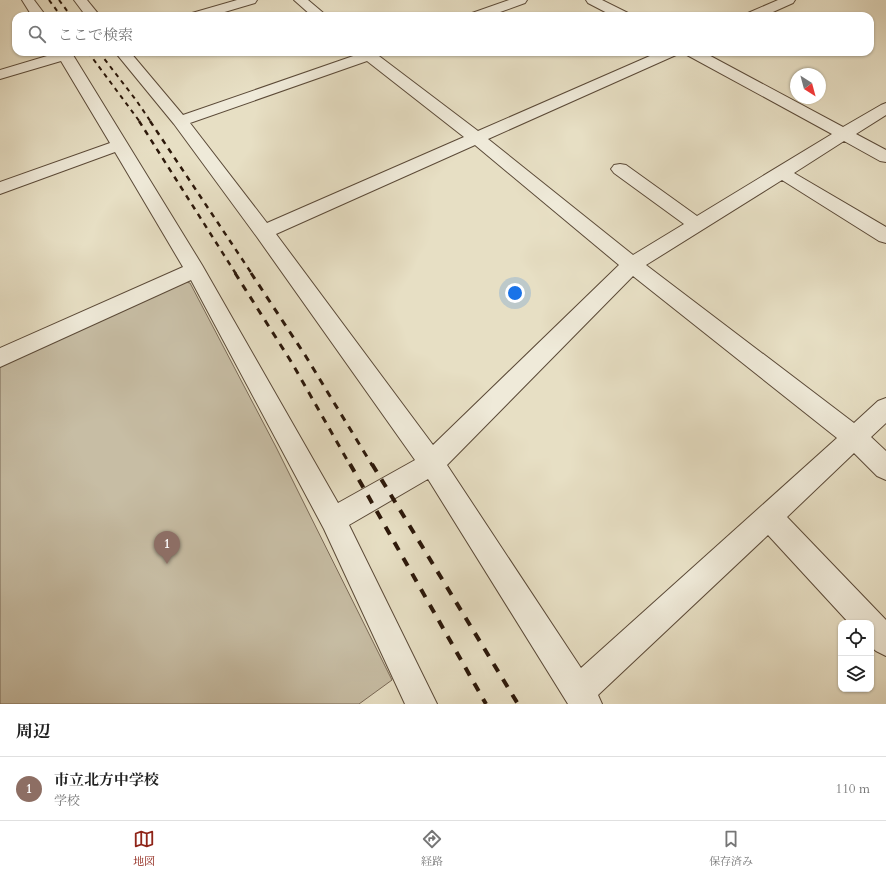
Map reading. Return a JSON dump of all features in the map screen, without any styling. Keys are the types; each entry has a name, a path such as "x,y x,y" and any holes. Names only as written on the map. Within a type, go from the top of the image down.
{"street":[{"path":"28,0 36,12"},
{"path":"80,0 90,12"},
{"path":"210,12 251,0"},
{"path":"300,0 315,12"},
{"path":"488,12 521,0"},
{"path":"592,0 615,12"},
{"path":"762,12 789,0"},
{"path":"0,75 58,56"},
{"path":"65,56 195,270 333,520 421,704"},
{"path":"125,56 180,121 264,232 432,464 582,698 768,516 886,408"},
{"path":"180,121 363,56"},
{"path":"375,56 632,265 854,437 886,468"},
{"path":"264,232 662,56"},
{"path":"699,56 886,157"},
{"path":"333,520 432,464 632,265 886,108"},
{"path":"0,188 120,145"},
{"path":"620,169 697,225"},
{"path":"782,173 886,236"},
{"path":"0,358 195,270"},
{"path":"768,516 866,620"},
{"path":"874,629 886,642"}],"shaded area":[{"path":"182,281 190,283 276,447 392,680 359,704 0,704 0,364"}],"railway":[{"path":"49,0 58,12"},
{"path":"59,0 68,12"},
{"path":"91,56 140,122"},
{"path":"102,56 151,122"},
{"path":"139,121 236,274"},
{"path":"150,121 252,274"},
{"path":"235,273 292,363 350,465"},
{"path":"251,273 305,355 372,465"},
{"path":"350,464 486,704"},
{"path":"372,464 518,704"}],"place":[{"name":"市立北方中学校","path":"167,564"}]}
